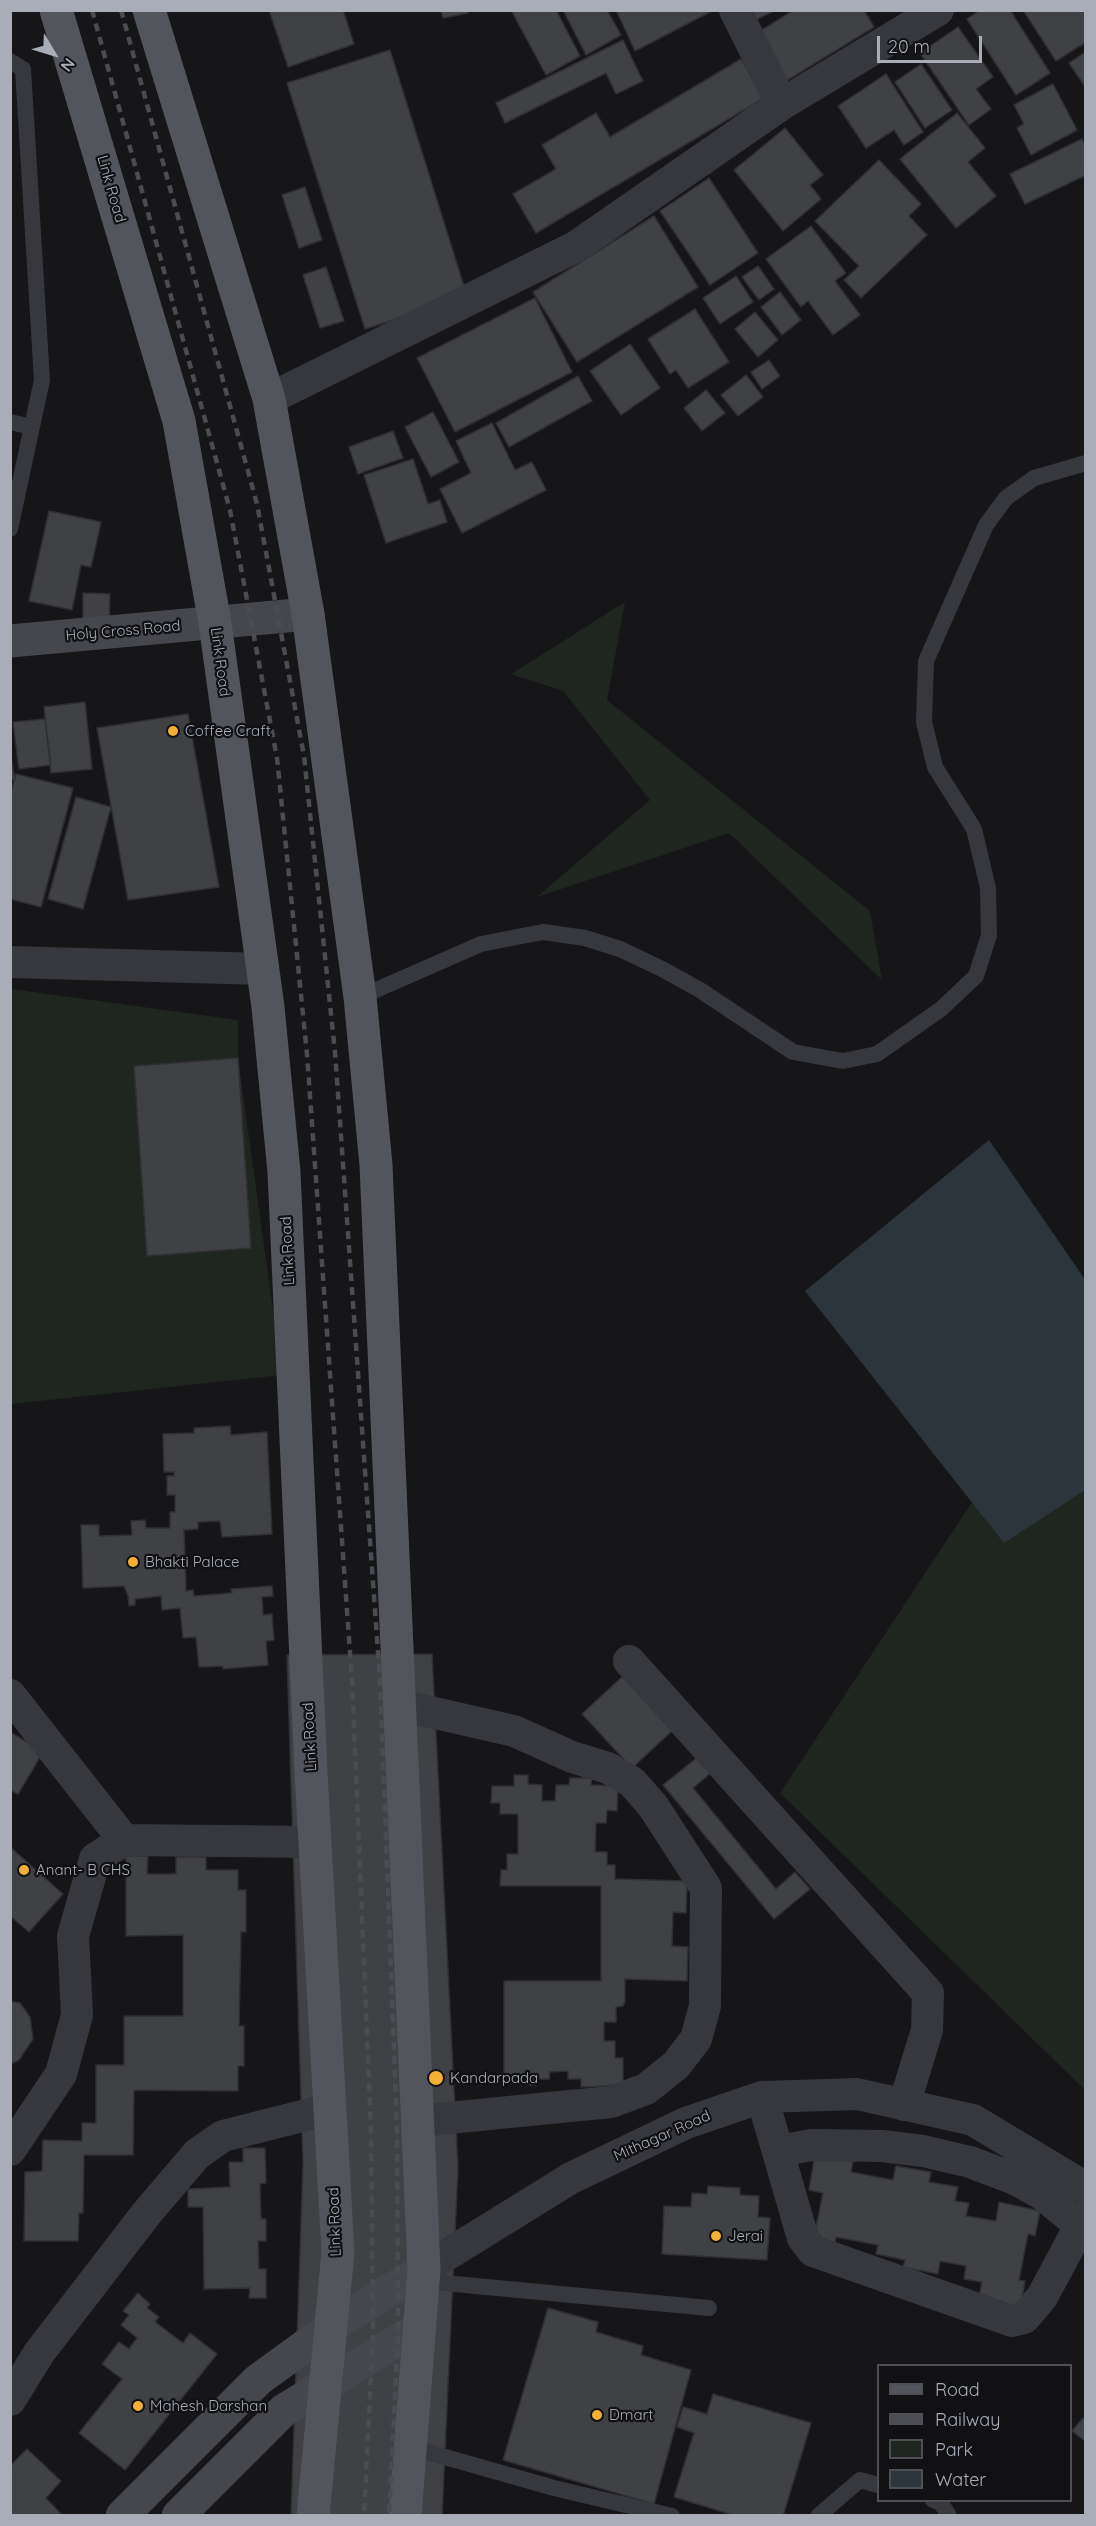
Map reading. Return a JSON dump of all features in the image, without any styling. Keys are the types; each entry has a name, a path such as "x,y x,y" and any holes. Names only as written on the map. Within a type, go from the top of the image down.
{"main road":[{"name":"Link Road","path":"56,10 179,421 215,623 263,969 284,1172 315,1842 338,2252 313,2516"},
{"path":"149,10 269,399 308,614 360,997 376,1165 424,2275 405,2516"},
{"name":"Holy Cross Road","path":"10,641 308,614"},
{"path":"122,2516 258,2380 332,2326 424,2275"},
{"path":"177,2516 284,2410 420,2327"}],"street":[{"path":"735,10 783,104"},
{"path":"269,399 577,246 783,104 938,10"},
{"path":"10,963 263,969"},
{"path":"629,1661 928,1993 927,2030 904,2105"},
{"path":"10,1695 124,1840"},
{"path":"400,1704 514,1731 572,1756 608,1768 632,1782 653,1806 706,1888 705,2006 696,2039 676,2065 646,2089 611,2102 418,2121"},
{"path":"10,2150 61,2074 77,2015 74,1935 95,1859 124,1840 315,1842"},
{"name":"Mithagar Road","path":"424,2275 571,2178 686,2123 762,2097 857,2094 972,2120 1086,2188"},
{"path":"762,2097 803,2238 813,2251 1012,2321 1024,2318 1042,2297 1083,2220 1015,2179 970,2162 923,2151 882,2146 812,2145 778,2151"},
{"path":"10,2400 39,2353 146,2214 197,2154 223,2136 330,2109"}],"lane":[{"path":"10,61 23,69 42,380 10,529"},
{"path":"10,422 32,427"},
{"path":"360,997 481,944 543,932 611,946 662,969 700,990 793,1052 843,1061 877,1054 940,1009 976,976 989,935 988,888 974,829 935,767 924,722 926,661 986,525 1006,498 1034,478 1086,463"},
{"path":"424,2275 709,2308"},
{"path":"410,2447 554,2488 672,2516"},
{"path":"818,2516 860,2480 877,2484"},
{"path":"940,2502 949,2516"}],"green space":[{"path":"625,602 607,700 870,911 882,980 729,833 537,897 650,800 563,691 511,674"},
{"path":"11,989 238,1020 238,1058 282,1375 11,1404"},
{"path":"1085,1331 1085,2090 780,1793"}],"water":[{"path":"989,1140 1086,1281 1085,1490 1004,1543 805,1291"}],"building":[{"path":"269,10 343,10 354,44 288,67"},
{"path":"441,10 468,10 468,13 443,18"},
{"path":"511,10 556,10 580,56 546,75"},
{"path":"563,10 607,10 621,35 586,55"},
{"path":"616,10 709,10 710,12 635,51"},
{"path":"751,10 776,10 755,20"},
{"path":"794,10 864,10 874,27 786,81 757,33"},
{"path":"980,10 1010,10 1050,73 1016,95 967,19"},
{"path":"1023,10 1086,10 1086,42 1056,61"},
{"path":"958,27 993,77 976,89 991,109 969,125 920,53"},
{"path":"623,40 643,81 616,94 606,73 505,123 496,103"},
{"path":"390,50 467,296 365,329 287,83"},
{"path":"1086,52 1086,88 1069,63"},
{"path":"741,59 764,98 536,233 513,194 556,169 542,145 596,113 610,137"},
{"path":"921,64 952,110 925,128 895,82"},
{"path":"886,74 923,132 904,145 894,130 866,148 838,106"},
{"path":"1053,84 1077,130 1031,155 1017,128 1024,124 1014,105"},
{"path":"957,113 985,148 968,162 996,196 956,228 900,159"},
{"path":"785,128 823,175 810,185 821,199 783,231 734,170"},
{"path":"1082,139 1086,147 1086,175 1025,204 1010,174"},
{"path":"879,160 921,204 909,216 927,235 861,298 844,280 859,266 815,221"},
{"path":"709,178 758,253 710,285 660,211"},
{"path":"305,187 322,240 299,248 282,195"},
{"path":"654,216 698,287 577,362 533,292"},
{"path":"811,226 846,273 835,281 860,315 833,335 808,301 801,307 766,259"},
{"path":"758,266 774,289 759,300 742,277"},
{"path":"326,267 344,321 320,328 303,275"},
{"path":"736,276 753,302 720,324 703,298"},
{"path":"780,292 801,320 782,335 761,307"},
{"path":"535,298 572,372 455,432 417,358"},
{"path":"695,309 729,362 688,388 676,370 670,374 648,339"},
{"path":"755,312 778,340 758,357 735,329"},
{"path":"630,344 660,388 621,415 590,371"},
{"path":"769,360 780,376 762,389 751,372"},
{"path":"746,375 763,397 738,416 721,395"},
{"path":"578,376 592,401 509,447 496,423"},
{"path":"706,390 725,413 702,431 684,408"},
{"path":"433,412 459,462 431,477 405,427"},
{"path":"492,423 515,470 532,462 546,490 462,533 440,489 471,473 456,441"},
{"path":"393,431 403,458 358,474 349,447"},
{"path":"413,459 428,504 440,500 447,522 386,543 364,475"},
{"path":"49,511 101,522 91,567 81,565 72,610 29,601"},
{"path":"83,593 110,594 109,626 83,625"},
{"path":"85,702 92,769 51,773 44,707"},
{"path":"188,714 219,887 128,900 97,728"},
{"path":"45,719 51,765 19,769 13,722"},
{"path":"10,752 15,780 10,780"},
{"path":"16,774 73,788 41,907 10,899 10,795"},
{"path":"76,797 111,807 83,909 48,899"},
{"path":"238,1058 251,1248 147,1256 134,1066"},
{"name":"Bhakti Palace","path":"230,1426 231,1435 267,1432 272,1534 222,1537 220,1521 198,1522 198,1529 184,1530 186,1591 193,1590 194,1596 232,1593 231,1589 272,1586 273,1596 262,1597 263,1615 272,1614 274,1640 266,1641 268,1665 223,1669 223,1666 199,1667 196,1637 183,1638 180,1608 162,1610 161,1596 135,1599 135,1605 129,1606 124,1586 83,1588 81,1525 99,1525 99,1536 132,1535 131,1521 145,1520 146,1528 170,1528 170,1512 175,1512 175,1495 167,1495 167,1476 174,1476 174,1472 164,1472 163,1434 194,1433 194,1428"},
{"path":"432,1654 458,2168 442,2516 291,2516 303,2163 287,1655"},
{"path":"624,1675 674,1729 632,1768 582,1714"},
{"path":"10,1732 43,1752 18,1794 10,1790"},
{"path":"699,1756 712,1772 693,1788 776,1889 795,1872 810,1889 774,1919 663,1785"},
{"path":"514,1775 528,1775 528,1784 542,1785 542,1801 555,1801 556,1785 569,1785 570,1778 592,1778 591,1785 618,1786 617,1811 607,1810 606,1823 596,1823 595,1852 607,1852 607,1865 615,1865 615,1879 687,1881 686,1913 673,1912 672,1946 688,1947 687,1981 625,1979 625,2001 623,2006 616,2007 616,2022 604,2022 604,2041 615,2041 615,2058 623,2058 623,2085 581,2087 581,2079 568,2079 568,2071 550,2072 549,2079 537,2079 537,2085 528,2085 529,2076 504,2076 504,1981 601,1981 601,1886 500,1886 501,1870 507,1870 507,1854 518,1854 518,1814 500,1814 500,1803 491,1803 492,1786 514,1786"},
{"name":"Anant- B CHS","path":"10,1847 63,1894 29,1932 10,1916"},
{"path":"126,1856 148,1856 147,1874 176,1874 176,1857 206,1857 206,1870 238,1870 238,1890 246,1890 246,1932 241,1932 239,2026 244,2026 244,2066 238,2066 238,2091 134,2090 133,2155 84,2155 83,2213 79,2213 78,2241 24,2241 25,2172 42,2171 43,2140 82,2141 82,2123 96,2123 96,2065 124,2065 124,2016 183,2016 183,1935 126,1936"},
{"path":"10,2001 20,2003 30,2017 33,2039 19,2060 10,2064"},
{"path":"243,2148 265,2148 266,2183 260,2184 261,2219 266,2219 266,2241 258,2241 259,2269 266,2269 266,2298 249,2298 250,2288 204,2289 203,2207 188,2207 188,2189 230,2187 229,2162 243,2162"},
{"path":"815,2154 853,2161 851,2172 893,2180 896,2166 931,2172 929,2182 958,2187 955,2201 969,2203 966,2216 996,2221 999,2202 1040,2211 1035,2236 1028,2234 1019,2280 1025,2281 1020,2310 978,2302 982,2282 964,2279 966,2266 940,2261 938,2274 903,2267 905,2260 876,2254 878,2245 836,2237 834,2246 813,2242 823,2193 809,2190"},
{"name":"Jerai","path":"708,2186 740,2188 740,2195 759,2196 758,2217 770,2218 767,2260 662,2254 664,2206 691,2207 692,2193 707,2194"},
{"name":"Mahesh Darshan","path":"138,2293 150,2304 147,2308 159,2317 155,2322 183,2343 190,2333 217,2354 125,2470 79,2433 122,2379 102,2364 119,2342 129,2349 137,2338 121,2325 129,2315 123,2311"},
{"name":"Dmart","path":"548,2308 598,2322 596,2332 643,2346 641,2355 691,2370 654,2504 503,2460"},
{"path":"713,2394 811,2423 783,2516 736,2516 674,2497 694,2433 677,2427 683,2407 707,2414"},
{"path":"1083,2418 1086,2420 1086,2442 1072,2431"},
{"path":"27,2449 61,2481 46,2498 63,2516 10,2516 10,2466"}],"railway":[{"path":"92,10 230,510 277,758 307,1054 352,1680 371,2130 373,2334 364,2516"},
{"path":"121,10 257,504 304,756 335,1052 380,1680 397,2132 398,2336 389,2516"}],"place":[{"name":"Coffee Craft","path":"173,731"},
{"name":"Bhakti Palace","path":"133,1562"},
{"name":"Anant- B CHS","path":"24,1870"},
{"name":"Kandarpada","path":"436,2078"},
{"name":"Jerai","path":"716,2236"},
{"name":"Mahesh Darshan","path":"138,2406"},
{"name":"Dmart","path":"597,2415"}]}
